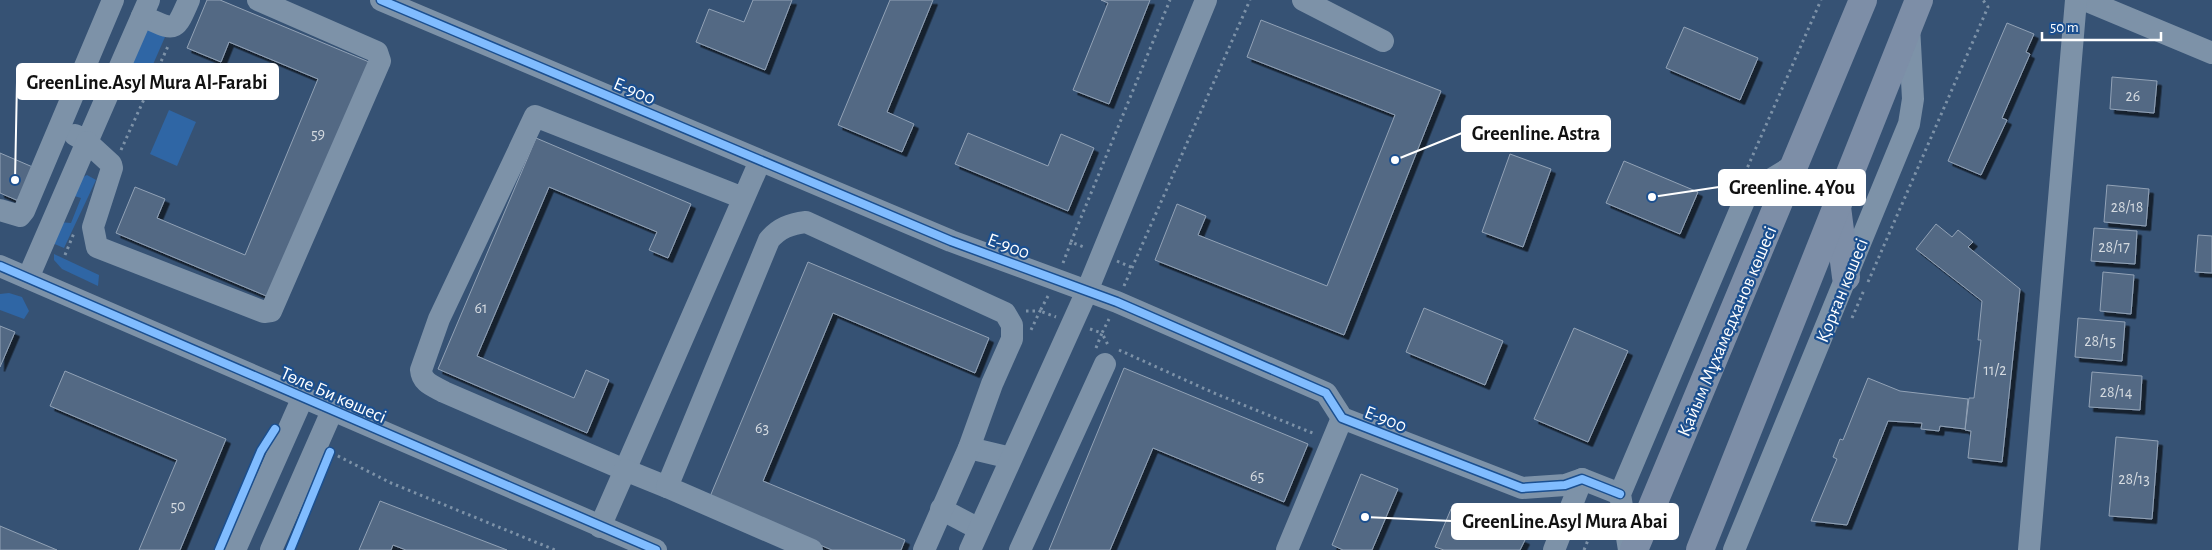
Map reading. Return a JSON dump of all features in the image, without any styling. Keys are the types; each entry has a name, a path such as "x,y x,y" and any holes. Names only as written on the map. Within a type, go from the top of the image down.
{"main road":[{"name":"Қайым Мұхамедханов көшесі","path":"1634,550 1863,0"},
{"path":"1700,550 1914,12"},
{"path":"1837,205 1846,277"}],"street":[{"path":"0,210 15,216 20,216 24,211 113,0"},
{"path":"28,278 145,8 169,28 174,27 179,22 189,0"},
{"path":"59,126 87,142 111,164 110,176 93,227 97,247 264,312 271,311 380,60 378,52 258,0"},
{"name":"E-900","path":"381,0 951,242 1117,302 1326,393 1342,418 1522,488 1565,485 1582,479"},
{"path":"970,550 1087,291 1206,0"},
{"path":"1303,0 1383,41"},
{"path":"2029,550 2076,0"},
{"path":"2085,0 2212,53"},
{"name":"Қорған көшесі","path":"1734,550 1909,124 1913,99 1914,12"},
{"path":"743,198 535,116 439,319 421,370 425,381 444,392 812,550"},
{"path":"600,527 760,161"},
{"path":"1629,550 1620,494 1747,194 1796,164"},
{"path":"667,487 769,240 776,231 792,224 806,222 1005,313 1012,325 1012,339 992,384 970,448 924,550"},
{"name":"Төле Би көшесі","path":"0,266 656,550"},
{"path":"1020,550 1107,355"},
{"path":"235,550 303,397"},
{"path":"271,550 332,411"},
{"path":"1288,550 1342,418"},
{"path":"970,448 1011,458"},
{"path":"1554,550 1582,479 1620,494"},
{"path":"941,509 979,528"}],"path":[{"path":"1071,242 1170,0"},
{"path":"1117,302 1250,0"},
{"path":"1849,324 1988,7 1983,0"},
{"path":"111,164 124,145 170,41 169,28"},
{"path":"65,255 76,229"},
{"path":"1107,355 1214,393 1332,441"},
{"path":"326,461 330,452"},
{"path":"340,456 390,483 555,550"}],"shaded area":[{"path":"149,30 165,37 141,92 119,83 140,34"},
{"path":"169,110 196,122 177,166 150,154"},
{"path":"87,175 96,180 64,248 50,242 58,222 71,223 81,198 71,195 77,180"},
{"path":"54,254 99,275 98,286 62,269 54,260"},
{"path":"9,293 22,297 29,311 24,319 0,310 0,294"}],"building":[{"path":"207,0 220,0 369,62 271,298 116,233 135,187 165,199 157,218 245,255 318,79 229,42 221,62 187,48"},
{"path":"753,0 792,0 765,70 696,42 709,9 744,22"},
{"path":"890,0 933,0 887,112 914,124 902,152 838,125"},
{"path":"1101,0 1150,0 1109,104 1073,90 1108,3"},
{"path":"1261,20 1441,91 1344,335 1155,260 1177,204 1206,216 1198,235 1327,286 1395,115 1247,57"},
{"path":"2007,23 2034,34 2026,52 2030,54 2002,118 2007,120 1981,175 1948,161"},
{"path":"1684,27 1758,58 1740,100 1666,68"},
{"path":"2112,77 2157,81 2154,113 2110,109"},
{"path":"968,133 1048,166 1061,134 1094,148 1068,211 955,164"},
{"path":"536,138 691,204 668,258 649,250 657,232 549,187 477,356 574,398 586,370 609,380 587,433 438,369"},
{"path":"0,153 35,168 21,202 0,193"},
{"path":"1510,154 1551,169 1523,247 1482,232"},
{"path":"1624,161 1698,192 1680,234 1606,203"},
{"path":"2107,185 2149,189 2146,226 2104,222"},
{"path":"1936,224 1952,237 1958,230 1973,242 1968,247 2020,289 2002,462 1968,458 1971,431 1965,430 1969,398 1974,398 1981,340 1978,340 1982,301 1916,249"},
{"path":"2094,228 2137,231 2135,264 2091,261"},
{"path":"2198,235 2212,236 2212,273 2195,272"},
{"path":"808,262 989,338 975,373 833,313 763,481 905,540 901,550 832,550 709,499"},
{"path":"2103,272 2134,275 2131,314 2100,311"},
{"path":"1424,308 1503,341 1485,385 1406,352"},
{"path":"2078,318 2125,322 2122,361 2075,357"},
{"path":"0,326 15,332 0,367"},
{"path":"1574,328 1628,351 1588,442 1534,419"},
{"path":"1124,368 1308,444 1284,502 1153,448 1110,550 1049,550"},
{"path":"65,371 226,439 180,550 139,550 177,460 50,406"},
{"path":"2092,372 2142,376 2140,410 2089,407"},
{"path":"1868,378 1900,391 1968,399 1965,429 1940,426 1939,431 1921,429 1922,423 1888,421 1847,525 1811,521 1837,459 1833,457 1840,439 1843,440"},
{"path":"2116,437 2158,441 2152,519 2109,516"},
{"path":"1361,474 1398,489 1372,550 1343,550 1332,545"},
{"path":"380,501 507,550 406,550 393,545 391,550 359,550"},
{"path":"1451,509 1525,540 1520,550 1444,550 1435,547"},
{"path":"0,526 57,550 0,550"}],"cycle path":[{"path":"381,0 951,241 1117,302 1326,393 1342,418 1522,488 1565,485 1582,479 1620,494"},
{"path":"0,266 656,550"},
{"path":"219,550 261,451 275,429"},
{"path":"290,550 330,452"}],"place":[{"name":"Greenline. Astra","path":"1395,160"},
{"name":"GreenLine.Asyl Mura Al-Farabi","path":"15,180"},
{"name":"Greenline. 4You","path":"1652,197"},
{"name":"GreenLine.Asyl Mura Abai","path":"1365,517"}]}
